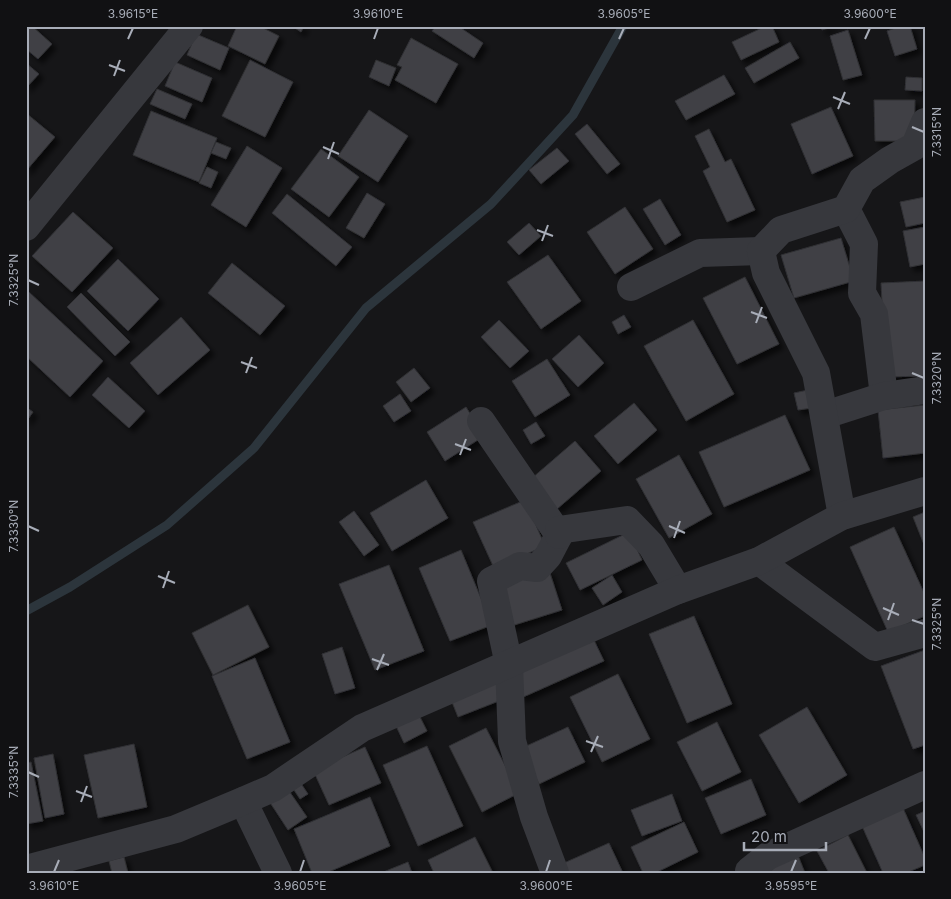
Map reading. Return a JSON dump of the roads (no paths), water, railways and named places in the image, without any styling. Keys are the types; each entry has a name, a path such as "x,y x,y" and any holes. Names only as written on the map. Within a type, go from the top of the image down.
{"street":[{"path":"26,227 190,26"},
{"path":"631,287 700,253 761,251 781,230 846,208 862,180 890,160 915,146 925,122"},
{"path":"846,208 864,244 862,294 874,314 884,396"},
{"path":"761,251 766,273 816,373 842,516"},
{"path":"825,415 884,396 925,390"},
{"path":"481,421 559,535"},
{"path":"26,869 176,829 243,801 273,788 362,728 678,590 759,561 842,516 925,491"},
{"path":"555,873 534,816 512,741 509,665 492,581 520,566 537,568 548,556 559,535 559,530 627,520 651,545 678,590"},
{"path":"759,561 875,647 925,633"},
{"path":"750,873 749,870 768,856 925,784"},
{"path":"243,801 278,873"}],"waterway":[{"path":"26,611 70,587 167,525 254,448 366,308 491,204 573,115 623,26"}]}
